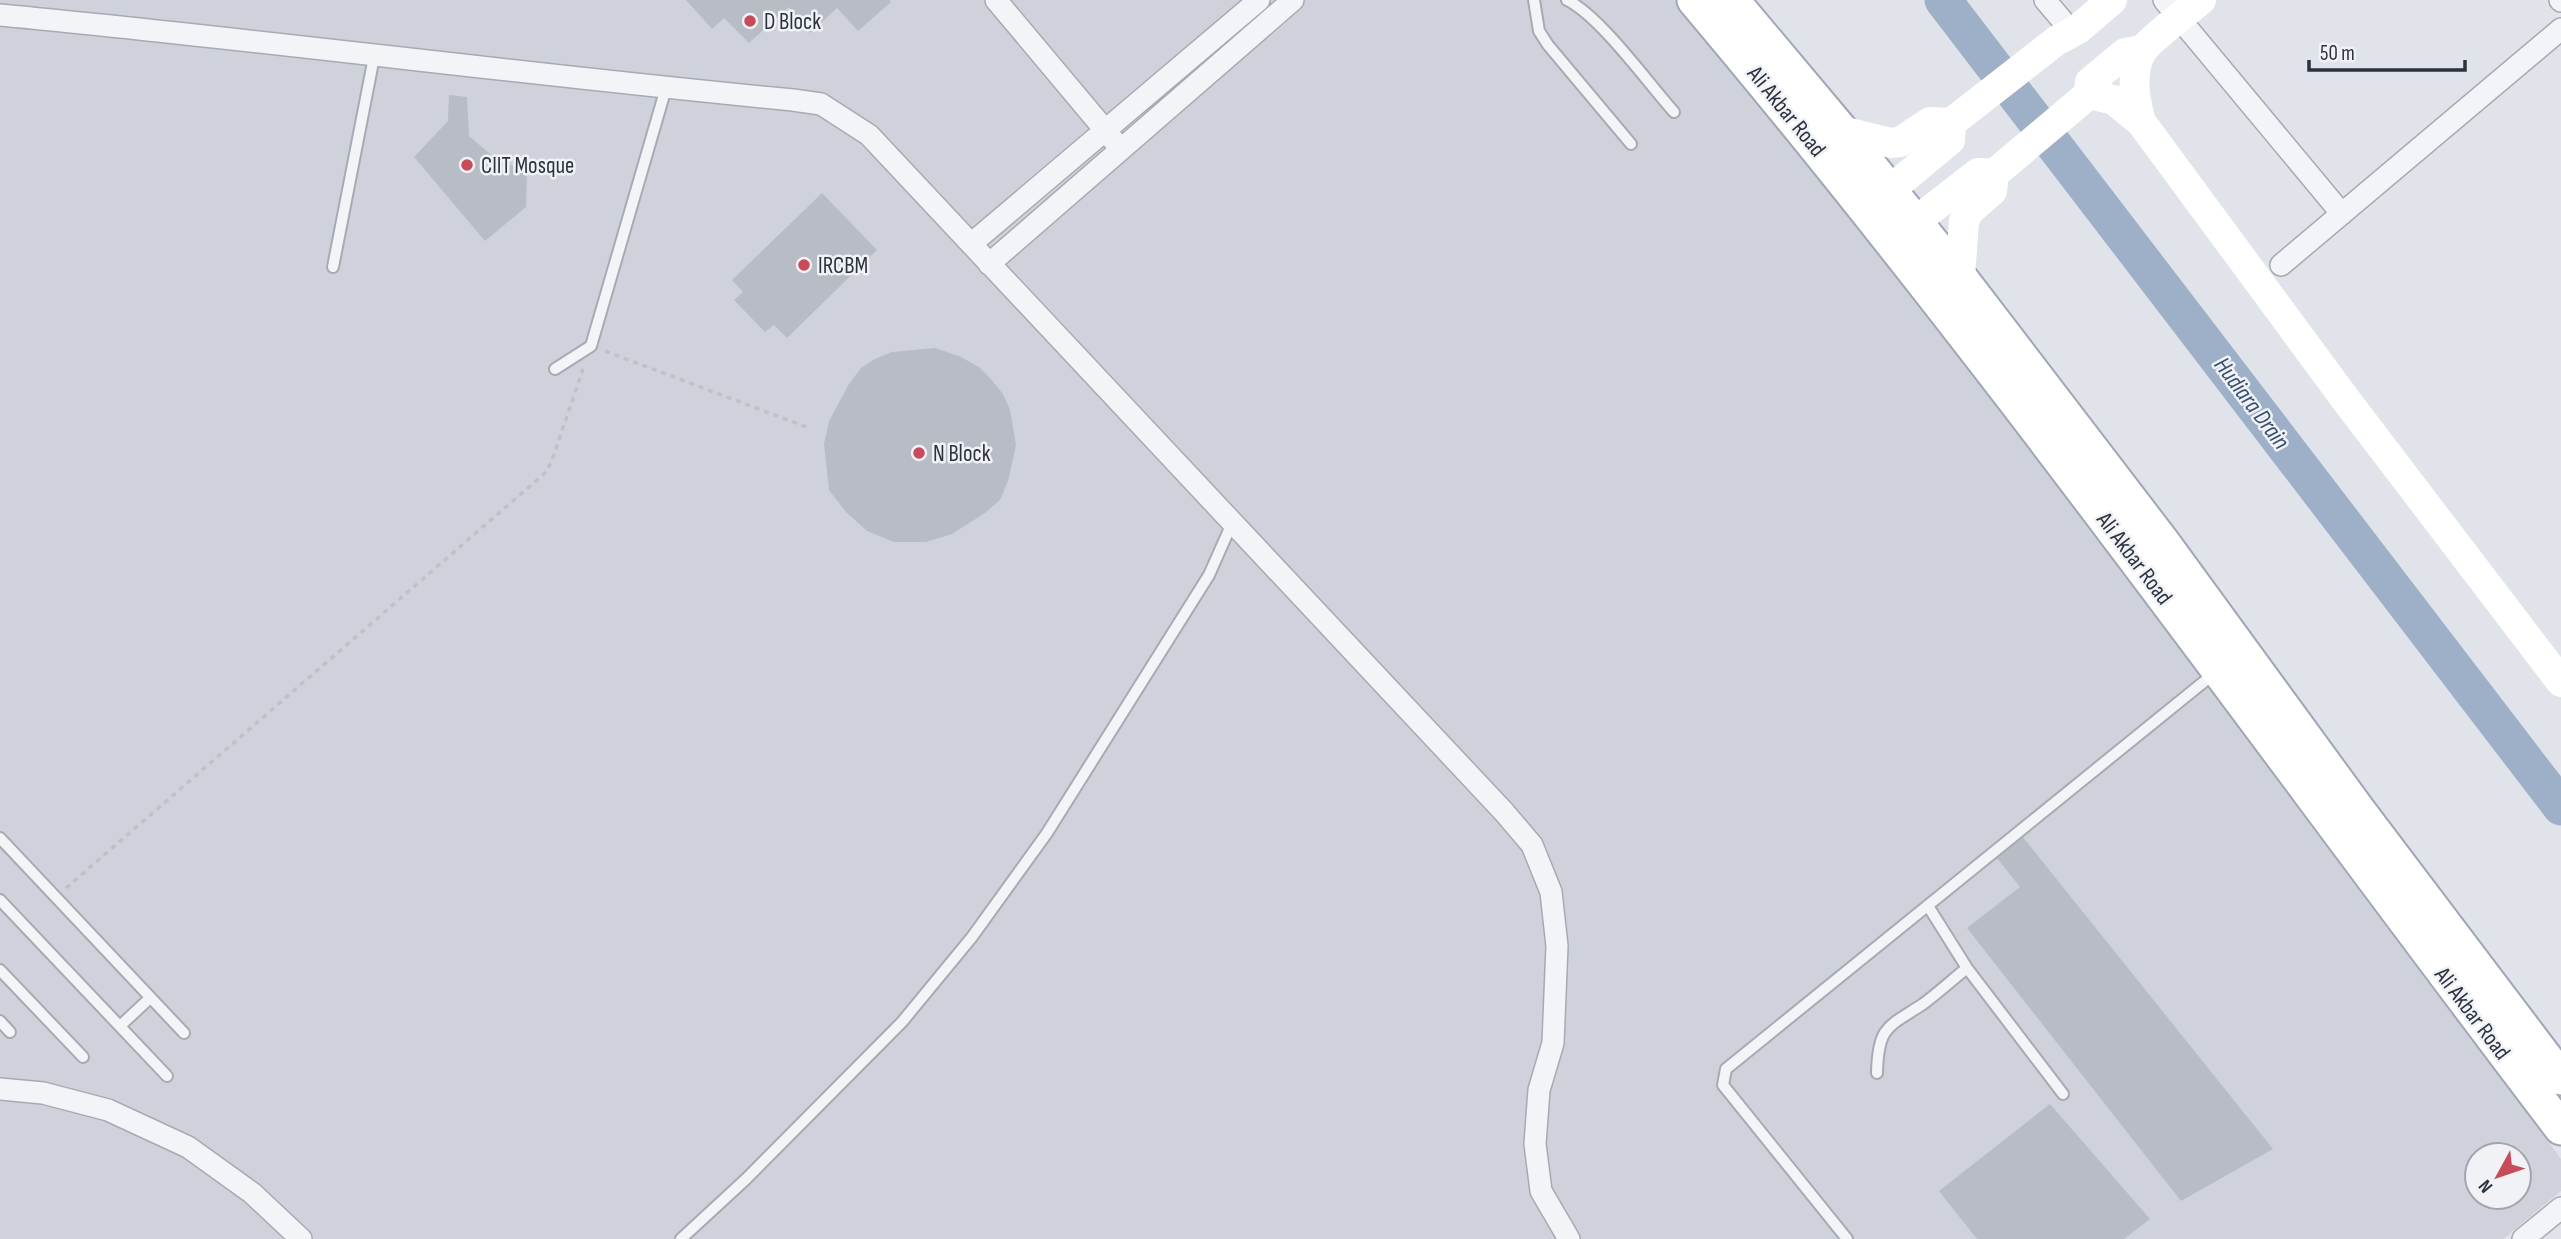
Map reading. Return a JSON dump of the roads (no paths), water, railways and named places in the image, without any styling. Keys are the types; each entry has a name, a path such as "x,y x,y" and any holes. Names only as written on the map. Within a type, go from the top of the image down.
{"main road":[{"name":"Ali Akbar Road","path":"1694,0 1879,200 1904,231 2219,669 2403,920 2561,1128"},
{"name":"Ali Akbar Road","path":"1732,0 1842,131 1879,200"},
{"path":"1842,131 1891,143 1908,139 1930,122 1951,123 2112,0"},
{"path":"2141,122 2135,86 2143,50 2181,6"},
{"path":"2070,33 2113,63"},
{"path":"1960,277 1964,221 1969,211 1992,191 1994,174 2087,95 2090,82 2125,53 2143,50"},
{"path":"2087,95 2114,100 2141,122 2396,467 2561,682"},
{"path":"1879,200 1950,140 1951,123"},
{"path":"1904,231 1978,173 1994,174"},
{"name":"Ali Akbar Road","path":"1904,231 1960,277 2162,541 2359,811 2561,1078"}],"street":[{"path":"996,0 1121,148"},
{"path":"971,244 1259,0"},
{"path":"989,264 1293,0"},
{"path":"2045,0 2070,33"},
{"path":"2181,6 2342,215"},
{"path":"0,15 197,33 374,57 821,104 869,135 1233,521 1532,845 1551,892 1557,946 1553,1042 1539,1090 1535,1143 1541,1191 1569,1239"},
{"path":"2281,265 2561,29"},
{"path":"0,1090 43,1093 108,1110 188,1147 252,1193 301,1239"},
{"path":"2522,1239 2561,1208"}],"lane":[{"path":"1534,0 1539,31 1548,45 1631,144"},
{"path":"1567,0 1576,4 1596,22 1674,112"},
{"path":"333,267 374,57"},
{"path":"555,369 591,346 666,88"},
{"path":"681,1239 746,1179 902,1022 972,937 1047,833 1209,575 1233,521"},
{"path":"1847,1239 1724,1085 1726,1069 2219,669"},
{"path":"0,838 184,1033"},
{"path":"0,900 167,1076"},
{"path":"1928,906 1966,968 2063,1094"},
{"path":"1877,1073 1878,1053 1890,1025 1924,1003 1966,968"},
{"path":"0,970 83,1057"},
{"path":"120,1026 150,998"},
{"path":"0,1021 10,1032"}],"waterway":[{"name":"Hudiara Drain","path":"1943,0 2561,807"}],"place":[{"name":"D Block","path":"750,21"},
{"name":"CIIT Mosque","path":"467,165"},
{"name":"IRCBM","path":"804,265"},
{"name":"N Block","path":"919,453"}]}
